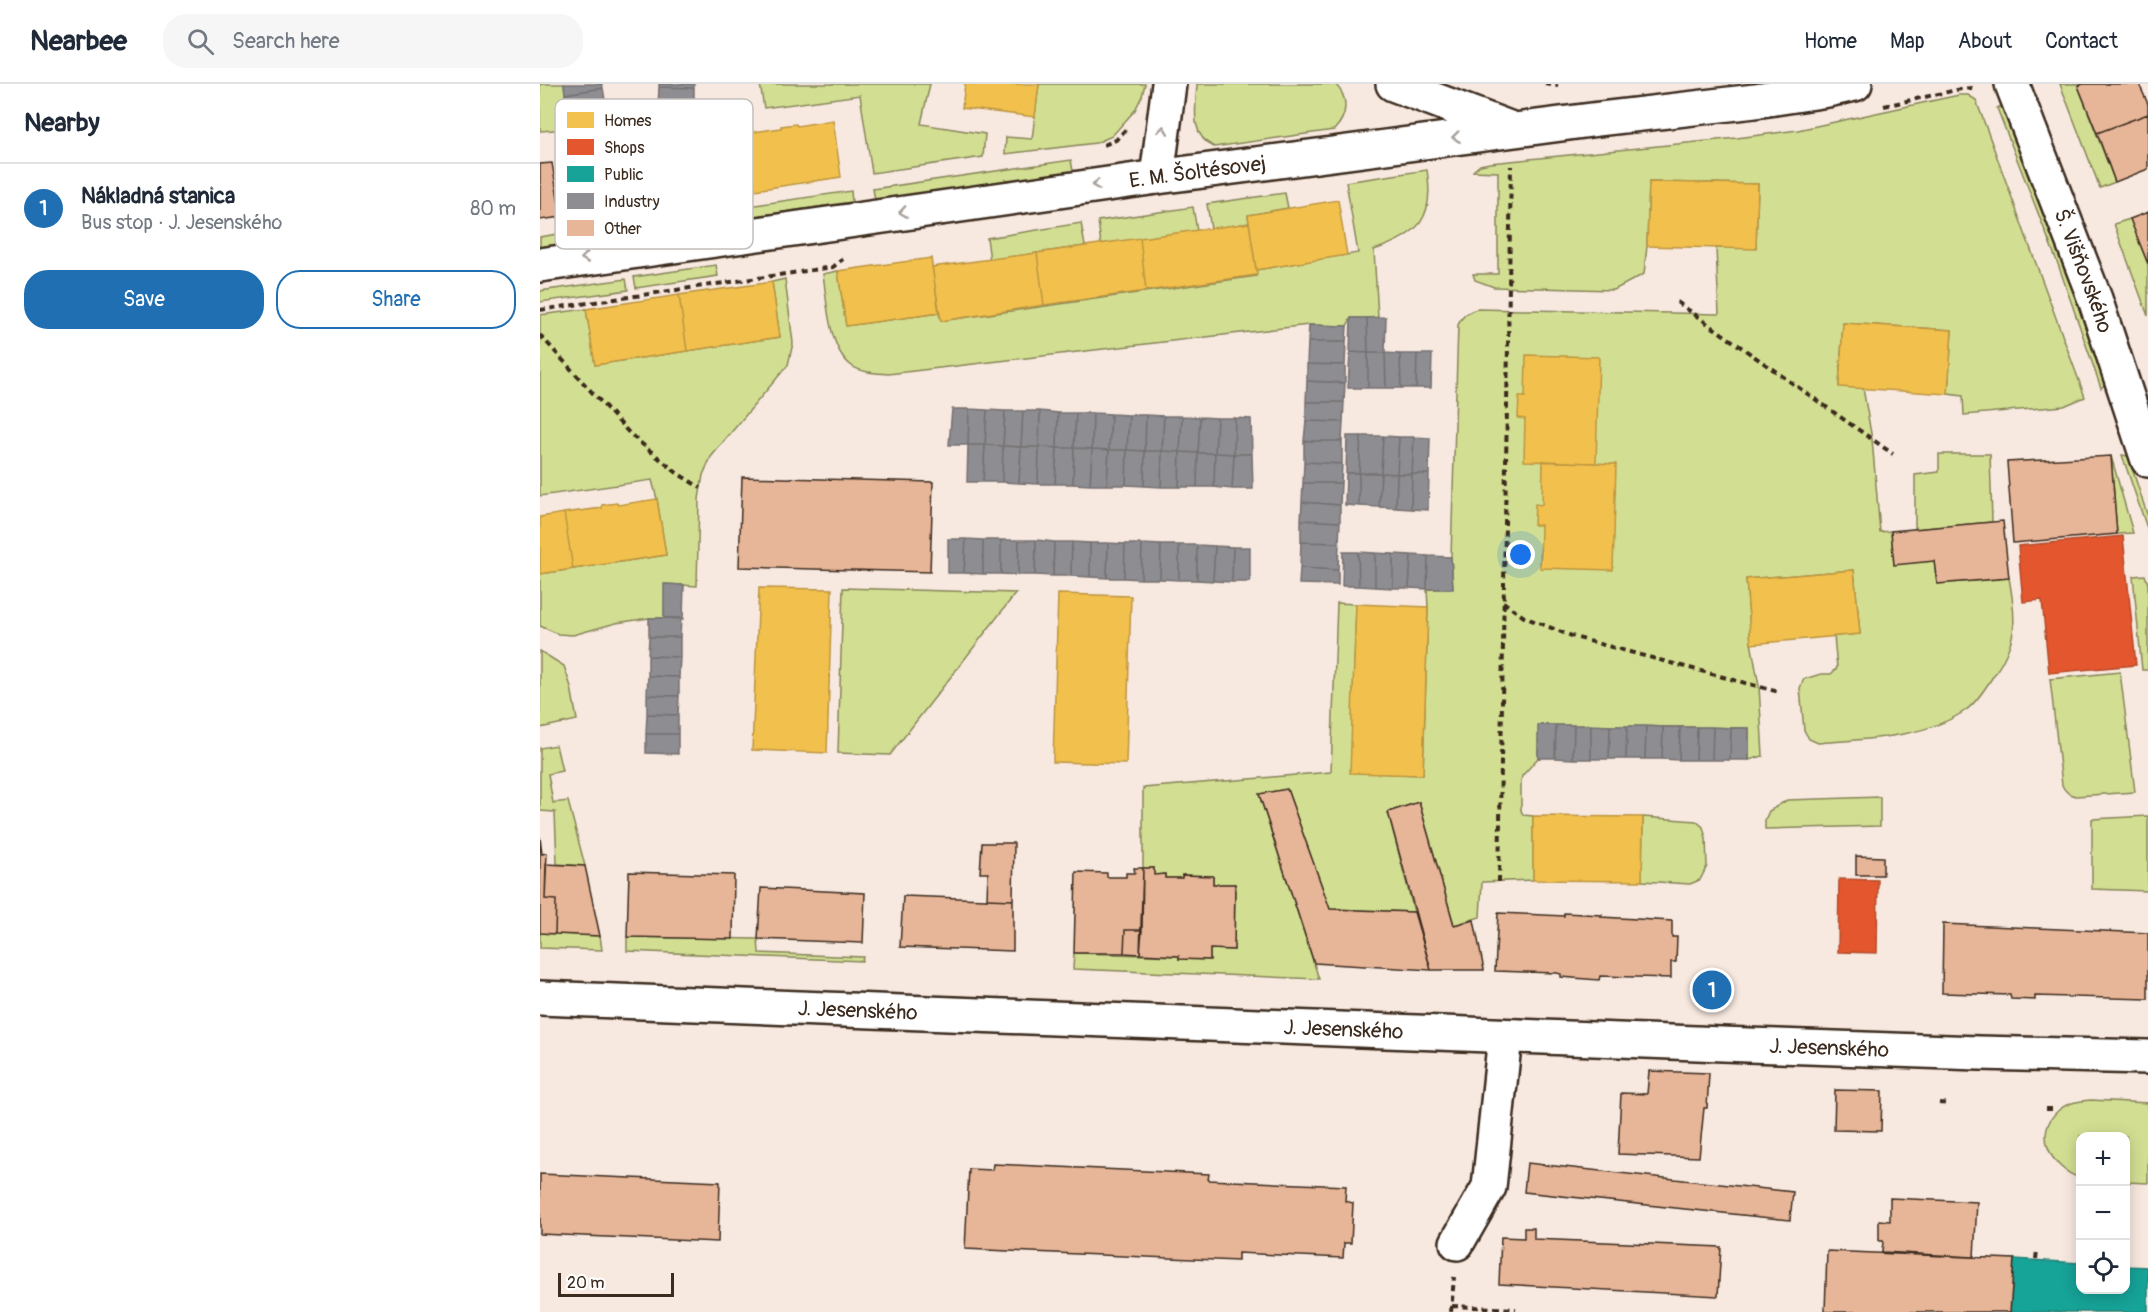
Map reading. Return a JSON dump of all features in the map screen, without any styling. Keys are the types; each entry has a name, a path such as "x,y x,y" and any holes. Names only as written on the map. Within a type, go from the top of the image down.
{"street":[{"path":"1156,177 1169,84"},
{"path":"1394,84 1513,145"},
{"name":"E. M. Šoltésovej","path":"753,235 1156,177 1513,145 1855,84"},
{"name":"Š. Višňovského","path":"2012,84 2095,299 2148,460"},
{"name":"E. M. Šoltésovej","path":"540,265 652,249"},
{"name":"J. Jesenského","path":"540,998 1968,1053 2148,1057"},
{"path":"1457,1243 1489,1187 1505,1036"}],"path":[{"path":"1101,147 1116,140 1128,127"},
{"path":"1499,882 1513,145"},
{"path":"1677,302 1893,454"},
{"path":"540,335 630,434 677,473 701,488"},
{"path":"1503,602 1524,617 1574,637 1779,692"},
{"path":"1939,1103 1949,1104"},
{"path":"2046,1109 2052,1109"},
{"path":"2037,1251 2037,1260"},
{"path":"1451,1312 1452,1306 1516,1309"}],"green space":[{"path":"540,84 564,84 566,99 555,99 555,130 540,131"},
{"path":"760,84 930,84 921,124 985,134 983,157 872,173 860,95 764,108"},
{"path":"1039,84 1145,84 1135,110 1112,136 1096,143 1005,154 1006,137 1032,139"},
{"path":"1197,84 1335,84 1345,101 1344,113 1334,130 1214,147 1206,142 1197,128 1195,111"},
{"path":"2060,84 2083,84 2078,86 2115,182 2100,188"},
{"path":"1959,95 1968,95 1976,100 2085,397 2064,406 1964,415 1963,396 1948,394 1952,330 1843,323 1839,386 1863,388 1872,439 1880,532 1891,531 1894,564 1934,561 1937,584 2009,578 2014,619 2011,641 2001,665 1973,704 1950,719 1914,732 1895,736 1818,743 1809,739 1804,730 1800,688 1804,679 1821,674 1831,674 1837,668 1834,636 1860,634 1854,570 1746,579 1751,642 1759,686 1763,756 1749,760 1749,728 1539,725 1538,758 1522,776 1521,781 1521,810 1523,815 1533,816 1533,880 1482,882 1480,917 1454,925 1419,802 1388,812 1414,912 1330,909 1287,789 1259,794 1319,979 1073,969 1074,953 1179,956 1179,959 1210,960 1210,949 1234,950 1235,884 1213,884 1213,876 1182,875 1182,878 1165,878 1165,874 1154,875 1154,868 1143,868 1143,788 1331,772 1337,603 1356,604 1351,772 1423,775 1427,589 1453,588 1451,557 1458,325 1463,317 1477,309 1719,314 1716,248 1756,248 1758,184 1649,182 1644,274 1614,290 1494,287 1475,280 1473,274 1498,274 1498,172 1473,171 1480,165 1490,163 1798,130"},
{"path":"2003,105 2065,261 2107,383 2101,388 2058,264 1997,108"},
{"path":"1071,160 1073,171 875,200 873,189"},
{"path":"1427,170 1428,201 1426,212 1420,222 1413,231 1402,238 1374,250 1378,318 1351,318 1347,326 1309,325 888,374 865,371 852,366 844,358 833,336 823,274 838,271 846,326 939,313 941,321 1256,276 1256,270 1358,253 1346,182"},
{"path":"851,191 852,202 753,217 753,205"},
{"path":"1285,193 1288,208 1248,215 1249,223 1211,229 1207,204"},
{"path":"1193,207 1197,231 1101,244 1098,221"},
{"path":"2130,219 2148,264 2148,316 2114,224"},
{"path":"1081,223 1085,246 990,260 987,238"},
{"path":"555,234 555,246 540,248 540,237"},
{"path":"716,265 718,276 636,288 634,277"},
{"path":"626,279 628,290 540,302 540,291"},
{"path":"785,279 793,343 788,365 711,457 703,475 699,499 697,586 665,584 664,618 616,623 573,635 558,634 540,626 540,574 666,555 652,480 540,496 540,315 586,309 595,365 780,337 772,282"},
{"path":"1939,454 1990,454 1992,522 1915,529 1915,475 1939,472"},
{"path":"2122,455 2128,456 2148,517 2148,531"},
{"path":"2111,456 2133,533 2117,534"},
{"path":"2145,575 2148,584 2148,670 2142,670 2133,576"},
{"path":"843,588 1016,593 890,755 838,753"},
{"path":"540,651 564,666 571,687 577,720 540,728"},
{"path":"2120,672 2135,792 2072,795 2062,785 2050,679"},
{"path":"556,745 562,771 548,774 553,803 568,801 585,866 557,864 555,812 540,811 540,748"},
{"path":"1880,797 1880,826 1765,829 1765,820 1769,811 1787,800"},
{"path":"2148,816 2148,891 2092,889 2092,819"},
{"path":"1643,817 1696,821 1703,827 1706,838 1707,866 1700,880 1690,884 1642,881"},
{"path":"540,933 600,936 602,950 540,948"},
{"path":"627,937 758,939 759,953 863,957 862,961 627,951"},
{"path":"2079,1101 2148,1103 2148,1183 2130,1182 2130,1132 2076,1132 2076,1176 2060,1166 2053,1158 2046,1138 2047,1128 2060,1109"}],"building: Homes":[{"path":"965,84 1039,84 1035,117 962,108"},
{"path":"833,120 841,177 755,190 753,132 781,128 781,126 796,124 797,126"},
{"path":"1649,182 1758,184 1756,249 1647,246"},
{"path":"1338,200 1347,255 1256,270 1248,215"},
{"path":"1249,223 1257,275 1146,291 1140,238"},
{"path":"1140,238 1146,291 1044,305 1037,253"},
{"path":"1037,253 1044,305 941,321 932,267"},
{"path":"931,258 939,313 846,326 838,271"},
{"path":"772,282 780,337 687,351 679,295"},
{"path":"679,295 687,351 595,365 586,309"},
{"path":"1843,323 1952,330 1948,394 1839,387"},
{"path":"1526,355 1599,357 1596,463 1524,461 1525,419 1518,418 1519,397 1525,397"},
{"path":"1543,461 1616,464 1613,570 1540,568 1541,525 1534,525 1535,504 1542,505"},
{"path":"657,499 666,555 573,569 564,513 602,508 602,505"},
{"path":"564,513 573,569 540,574 540,517"},
{"path":"1854,570 1860,634 1751,644 1746,579"},
{"path":"759,588 832,589 827,753 752,750"},
{"path":"1058,594 1131,596 1126,764 1053,762"},
{"path":"1356,604 1428,607 1423,775 1350,773"},
{"path":"1533,816 1643,817 1642,881 1533,880"}],"building: Shops":[{"path":"2123,536 2136,665 2049,673 2042,600 2023,602 2018,546"},
{"path":"1839,879 1878,880 1877,953 1838,952"}],"building: Public":[{"path":"2014,1259 2076,1263 2076,1294 2130,1294 2130,1266 2148,1267 2148,1312 2010,1312"}],"building: Industry":[{"path":"564,84 602,84 603,88 565,94"},
{"path":"659,84 694,84 694,88 659,87"},
{"path":"659,87 694,88 694,99 658,99"},
{"path":"603,88 605,99 566,99 565,94"},
{"path":"1386,317 1385,353 1368,353 1367,318"},
{"path":"1351,318 1367,318 1368,353 1350,352"},
{"path":"1309,325 1347,326 1346,342 1308,342"},
{"path":"1308,342 1346,342 1345,365 1307,364"},
{"path":"1350,352 1368,353 1368,388 1348,388"},
{"path":"1368,353 1385,353 1386,388 1368,388"},
{"path":"1385,353 1400,354 1401,388 1386,388"},
{"path":"1400,354 1417,354 1416,388 1401,388"},
{"path":"1417,354 1432,354 1431,388 1416,388"},
{"path":"1307,364 1345,365 1345,383 1307,381"},
{"path":"1307,381 1345,383 1344,402 1306,402"},
{"path":"1306,402 1344,402 1343,422 1306,421"},
{"path":"952,409 969,409 968,445 949,445"},
{"path":"969,409 987,410 985,445 968,445"},
{"path":"987,410 1005,411 1003,446 985,445"},
{"path":"1005,411 1023,411 1021,447 1003,446"},
{"path":"1023,411 1040,411 1039,447 1021,447"},
{"path":"1040,411 1058,413 1057,448 1039,447"},
{"path":"1058,413 1076,413 1074,448 1057,448"},
{"path":"1076,413 1093,413 1092,449 1074,448"},
{"path":"1093,413 1111,414 1109,450 1092,449"},
{"path":"1111,414 1129,415 1127,450 1109,450"},
{"path":"1129,415 1146,415 1145,451 1127,450"},
{"path":"1146,415 1164,416 1162,451 1145,451"},
{"path":"1164,416 1182,416 1180,452 1162,451"},
{"path":"1182,416 1200,417 1198,453 1180,452"},
{"path":"1200,417 1217,418 1215,453 1198,453"},
{"path":"1217,418 1235,418 1234,454 1215,453"},
{"path":"1235,418 1251,419 1252,454 1234,454"},
{"path":"1306,421 1343,422 1342,441 1304,441"},
{"path":"1347,436 1361,436 1359,473 1346,473"},
{"path":"1361,436 1383,436 1381,473 1359,473"},
{"path":"1383,436 1399,437 1397,474 1381,473"},
{"path":"1399,437 1414,437 1412,474 1397,474"},
{"path":"1414,437 1430,438 1429,474 1412,474"},
{"path":"1304,441 1342,441 1342,464 1304,462"},
{"path":"968,445 985,445 983,482 967,482"},
{"path":"985,445 1003,446 1002,482 983,482"},
{"path":"1003,446 1021,447 1019,483 1002,482"},
{"path":"1021,447 1039,447 1038,484 1019,483"},
{"path":"1039,447 1057,448 1055,484 1038,484"},
{"path":"1057,448 1074,448 1073,484 1055,484"},
{"path":"1074,448 1092,449 1090,485 1073,484"},
{"path":"1092,449 1109,450 1107,485 1090,485"},
{"path":"1109,450 1127,450 1126,485 1107,485"},
{"path":"1127,450 1145,451 1144,486 1126,485"},
{"path":"1145,451 1162,451 1161,487 1144,486"},
{"path":"1162,451 1180,452 1179,487 1161,487"},
{"path":"1180,452 1198,453 1197,487 1179,487"},
{"path":"1198,453 1215,453 1214,487 1197,487"},
{"path":"1215,453 1234,454 1232,489 1214,487"},
{"path":"1234,454 1252,454 1253,489 1232,489"},
{"path":"1304,462 1342,464 1341,483 1303,483"},
{"path":"1346,473 1359,473 1359,506 1345,505"},
{"path":"1359,473 1381,473 1379,507 1359,506"},
{"path":"1381,473 1397,474 1396,508 1379,507"},
{"path":"1397,474 1412,474 1411,509 1396,508"},
{"path":"1412,474 1429,474 1428,510 1411,509"},
{"path":"1303,483 1341,483 1340,505 1302,502"},
{"path":"1302,502 1340,505 1340,522 1301,520"},
{"path":"1301,520 1340,522 1339,543 1301,542"},
{"path":"948,539 966,539 964,573 948,573"},
{"path":"966,539 983,540 983,574 964,573"},
{"path":"983,540 1001,540 1001,574 983,574"},
{"path":"1001,540 1019,540 1018,575 1001,574"},
{"path":"1019,540 1036,540 1035,575 1018,575"},
{"path":"1036,540 1054,542 1053,576 1035,575"},
{"path":"1054,542 1072,542 1071,576 1053,576"},
{"path":"1072,542 1090,543 1090,577 1071,576"},
{"path":"1301,542 1339,543 1338,570 1300,568"},
{"path":"1090,543 1108,543 1107,578 1090,577"},
{"path":"1108,543 1125,544 1124,578 1107,578"},
{"path":"1125,544 1142,544 1141,579 1124,578"},
{"path":"1142,544 1161,545 1160,579 1141,579"},
{"path":"1161,545 1179,545 1179,580 1160,579"},
{"path":"1179,545 1197,545 1197,580 1179,580"},
{"path":"1197,545 1215,546 1213,581 1197,580"},
{"path":"1215,546 1233,547 1232,582 1213,581"},
{"path":"1233,547 1250,547 1250,582 1232,582"},
{"path":"1343,552 1358,552 1359,586 1342,586"},
{"path":"1358,552 1375,553 1375,587 1359,586"},
{"path":"1375,553 1393,554 1393,588 1375,587"},
{"path":"1393,554 1411,555 1409,588 1393,588"},
{"path":"1411,555 1428,556 1427,589 1409,588"},
{"path":"1428,556 1451,557 1453,589 1427,589"},
{"path":"1300,568 1338,570 1338,585 1299,584"},
{"path":"664,584 684,585 683,619 664,618"},
{"path":"649,618 681,618 680,637 649,637"},
{"path":"649,637 680,637 680,657 648,656"},
{"path":"648,656 680,657 679,677 648,676"},
{"path":"648,676 679,677 679,696 647,695"},
{"path":"647,695 679,696 678,715 647,714"},
{"path":"647,714 678,715 678,734 646,734"},
{"path":"1538,725 1556,725 1555,758 1538,758"},
{"path":"1556,725 1574,725 1573,759 1555,758"},
{"path":"1574,725 1591,725 1591,759 1573,759"},
{"path":"1591,725 1610,726 1609,759 1591,759"},
{"path":"1610,726 1627,726 1626,759 1609,759"},
{"path":"1627,726 1646,726 1645,759 1626,759"},
{"path":"1646,726 1663,727 1662,759 1645,759"},
{"path":"1663,727 1680,727 1679,760 1662,759"},
{"path":"1680,727 1697,727 1696,760 1679,760"},
{"path":"1697,727 1713,727 1712,760 1696,760"},
{"path":"1713,727 1731,728 1730,760 1712,760"},
{"path":"1731,728 1749,728 1749,760 1730,760"},
{"path":"646,734 678,734 678,754 646,753"}],"building: Other":[{"path":"2083,84 2139,84 2148,104 2148,114 2097,133 2078,86"},
{"path":"2148,114 2148,169 2115,182 2097,133"},
{"path":"552,163 555,181 555,218 540,220 540,164"},
{"path":"2148,212 2148,264 2130,219"},
{"path":"2111,456 2117,534 2013,543 2007,462"},
{"path":"742,477 933,482 930,572 739,567"},
{"path":"2003,521 2009,578 1937,584 1934,561 1894,565 1891,531"},
{"path":"1287,789 1330,909 1414,912 1431,970 1314,963 1259,794"},
{"path":"1419,802 1454,925 1474,920 1484,970 1431,970 1388,812"},
{"path":"540,837 542,854 547,853 545,899 556,900 555,934 540,933"},
{"path":"982,843 1014,843 1013,900 987,899 988,873 980,873"},
{"path":"1856,856 1883,857 1883,875 1856,875"},
{"path":"546,864 585,866 600,936 555,934 556,900 545,899"},
{"path":"1134,868 1143,868 1142,930 1125,930 1124,953 1074,953 1076,872 1107,873 1107,877 1126,877 1126,873 1135,873"},
{"path":"1143,868 1154,868 1154,875 1165,874 1165,878 1182,878 1182,875 1213,876 1213,884 1235,884 1234,950 1210,949 1210,960 1140,954"},
{"path":"629,872 734,875 733,939 627,937"},
{"path":"761,888 865,893 863,943 758,939"},
{"path":"903,896 1013,900 1013,951 900,947"},
{"path":"1498,913 1564,916 1564,913 1672,921 1672,937 1677,937 1676,962 1671,962 1671,978 1600,976 1599,980 1561,977 1561,974 1557,973 1495,971"},
{"path":"1943,924 2148,933 2148,999 2035,996 2035,1000 2011,999 2010,995 1942,993"},
{"path":"1125,930 1142,930 1140,954 1124,953"},
{"path":"1649,1071 1709,1073 1707,1108 1704,1108 1699,1157 1618,1154 1621,1093 1647,1094"},
{"path":"1835,1090 1882,1091 1881,1131 1834,1130"},
{"path":"1527,1163 1793,1192 1790,1220 1524,1192"},
{"path":"993,1164 1209,1174 1208,1180 1346,1186 1345,1201 1353,1203 1351,1243 1344,1243 1343,1258 1238,1253 1238,1261 965,1249 969,1169 992,1170"},
{"path":"540,1174 720,1182 718,1242 540,1234"},
{"path":"1890,1198 1977,1202 1974,1257 1882,1252 1883,1241 1879,1241 1879,1220 1890,1221"},
{"path":"1524,1228 1534,1228 1534,1239 1721,1247 1718,1296 1499,1284 1501,1237 1524,1238"},
{"path":"1827,1251 2014,1259 2010,1312 1825,1312"}],"place":[{"name":"Nákladná stanica","path":"1712,990"}]}
